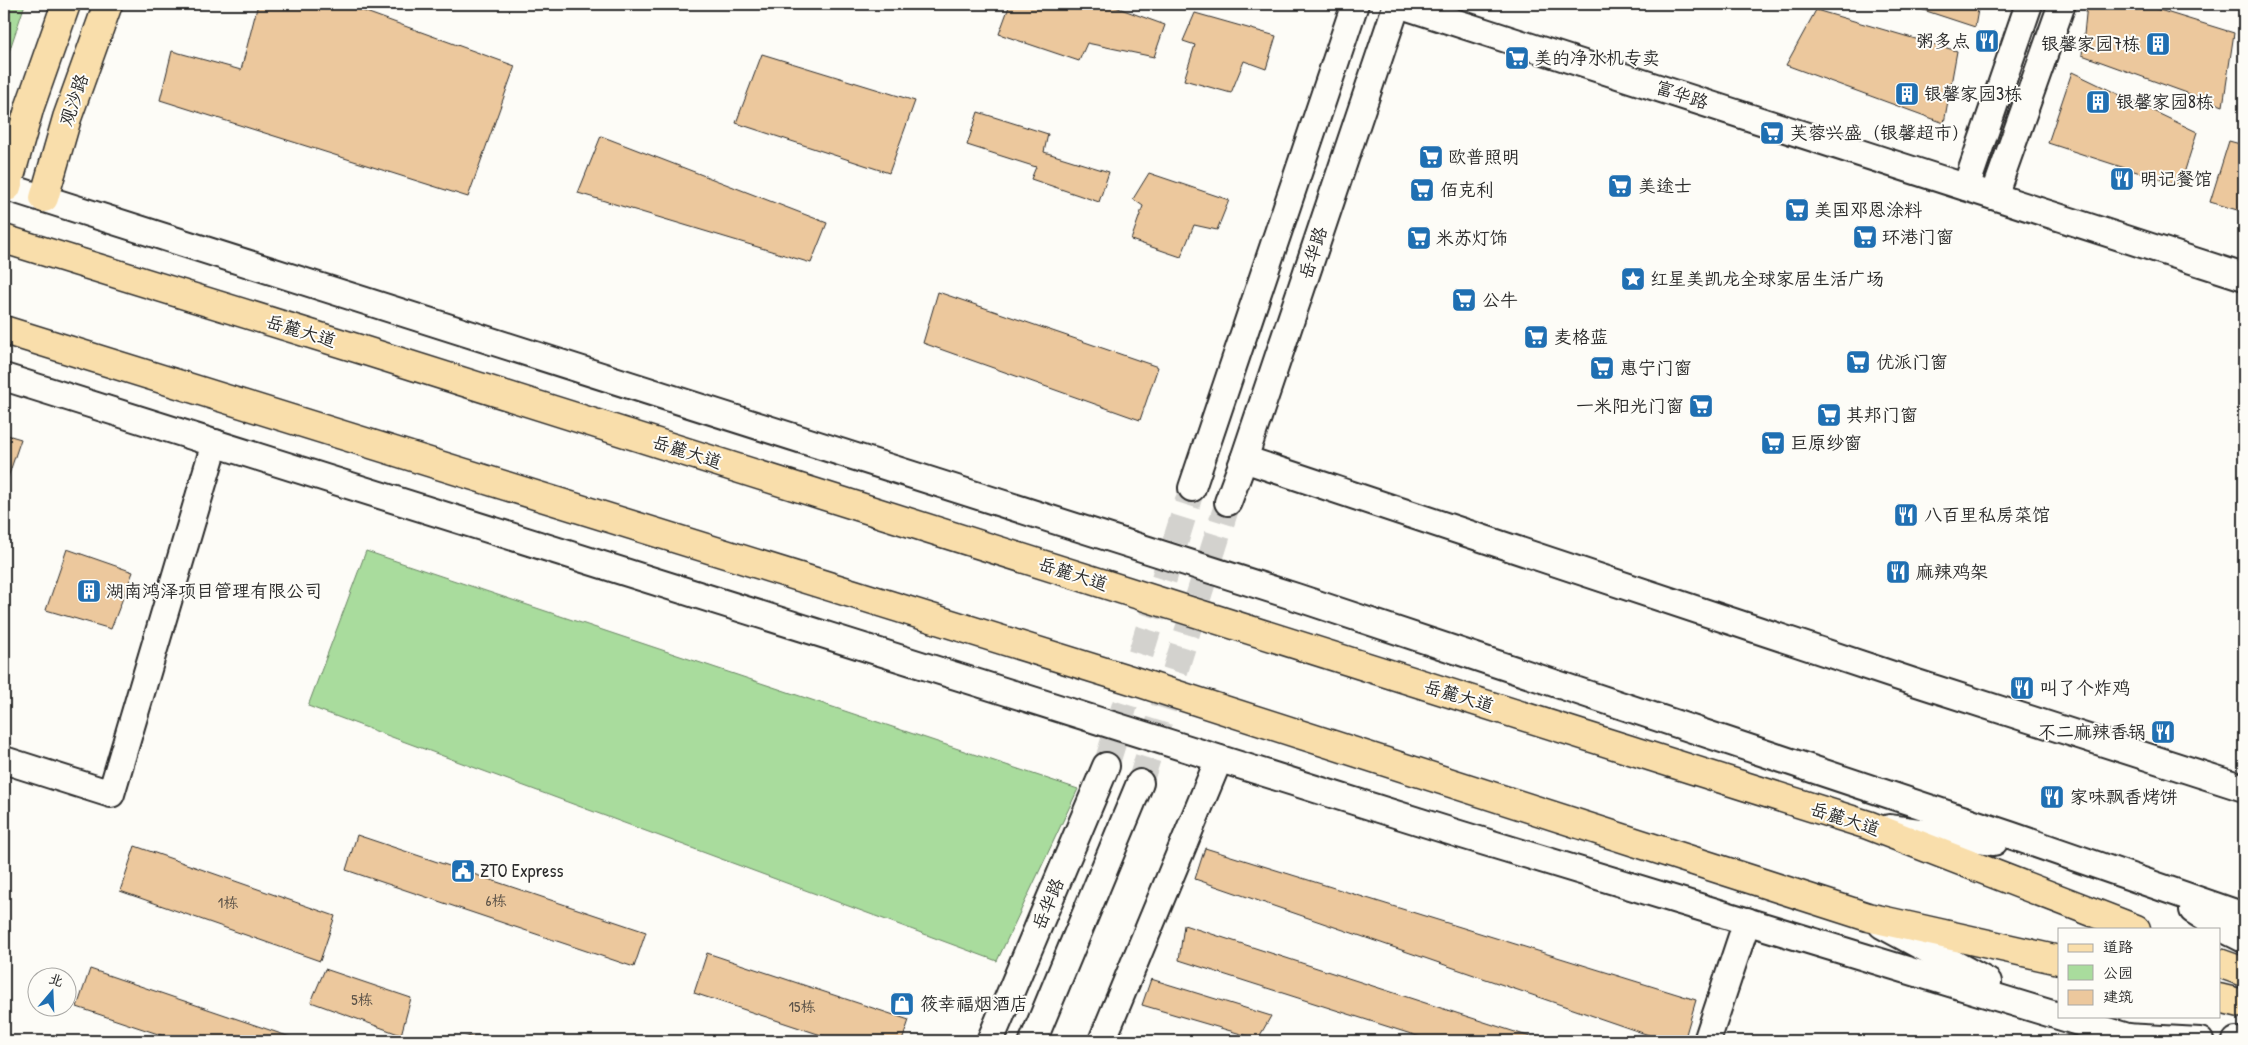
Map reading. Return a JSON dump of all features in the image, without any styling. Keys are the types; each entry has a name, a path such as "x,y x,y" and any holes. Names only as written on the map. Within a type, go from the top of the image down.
{"main road":[{"path":"5,186 30,106 66,4"},
{"name":"观沙路","path":"44,198 67,118 108,4"},
{"name":"岳麓大道","path":"4,239 397,360 1868,825 2133,928"},
{"path":"4,330 1121,677 1868,917 2058,960"},
{"path":"2220,963 2244,972"},
{"path":"2220,998 2244,1004"}],"street":[{"path":"1192,488 1355,4"},
{"name":"富华路","path":"1397,4 2244,277"},
{"name":"岳华路","path":"1228,502 1244,460 1397,4"},
{"path":"1966,187 2029,4"},
{"path":"1994,196 2062,4"},
{"path":"5,186 1296,597 2050,849 2244,916"},
{"path":"4,377 1468,837 2058,1017"},
{"path":"4,760 111,794 216,443"},
{"path":"1244,460 1917,683 2244,788"},
{"path":"1102,1041 1220,758"},
{"name":"岳华路","path":"990,1041 1106,766"},
{"path":"1033,1041 1140,783"},
{"path":"1868,825 2050,849"},
{"path":"2159,888 2218,926 2244,939"},
{"path":"1868,917 2041,1011"},
{"path":"1707,1041 1747,921"},
{"path":"2062,1018 2130,1040 2200,1041"},
{"path":"2236,1041 2244,1041"}],"green space":[{"path":"4,4 25,4 4,67"},
{"path":"366,551 1078,789 997,961 308,706"}],"building":[{"path":"258,4 344,4 515,66 468,197 160,100 172,51 241,70"},
{"path":"1010,4 1070,4 1091,10 1093,4 1107,4 1165,25 1154,57 1087,43 1079,61 999,34"},
{"path":"1905,4 1979,4 1975,27"},
{"name":"银馨家园7栋","path":"2087,4 2140,4 2234,33 2223,106 2082,55"},
{"name":"银馨家园3栋","path":"1816,10 1957,51 1944,123 1786,65"},
{"path":"1195,13 1276,36 1266,69 1244,61 1231,93 1184,80 1195,45 1183,41"},
{"path":"762,54 915,101 889,173 736,123"},
{"name":"银馨家园8栋","path":"2072,72 2197,132 2180,186 2048,143"},
{"path":"978,112 1048,134 1044,152 1109,172 1099,202 1031,179 1036,167 967,145"},
{"path":"601,136 827,223 811,263 578,193"},
{"path":"2229,141 2244,145 2244,212 2210,202"},
{"path":"1149,173 1229,200 1217,230 1194,225 1181,257 1131,240 1143,206 1133,199"},
{"path":"938,292 1158,367 1140,420 923,343"},
{"path":"4,434 21,439 4,489"},
{"name":"湖南鸿泽项目管理有限公司","path":"67,549 133,572 111,629 46,610"},
{"path":"357,835 646,932 634,967 346,870"},
{"path":"135,846 335,916 320,961 120,891"},
{"path":"1205,848 1696,1000 1684,1041 1666,1041 1195,879"},
{"path":"1184,925 1543,1041 1433,1041 1179,960"},
{"path":"707,953 909,1020 902,1041 839,1041 694,993"},
{"path":"90,969 302,1041 179,1041 78,1007"},
{"path":"325,969 411,998 401,1035 311,1002"},
{"path":"1151,979 1271,1016 1258,1039 1142,1005"},
{"path":"470,1036 482,1036 495,1041 457,1041"}],"tunnel":[{"path":"1106,766 1192,488"},
{"path":"1140,783 1228,502"}],"place":[{"name":"粥多点","path":"1987,41"},
{"name":"银馨家园7栋","path":"2158,44"},
{"name":"美的净水机专卖","path":"1517,58"},
{"name":"银馨家园3栋","path":"1907,94"},
{"name":"银馨家园8栋","path":"2098,102"},
{"name":"芙蓉兴盛（银馨超市）","path":"1772,133"},
{"name":"欧普照明","path":"1431,157"},
{"name":"明记餐馆","path":"2122,179"},
{"name":"美途士","path":"1620,186"},
{"name":"佰克利","path":"1422,190"},
{"name":"美国邓恩涂料","path":"1797,210"},
{"name":"环港门窗","path":"1865,237"},
{"name":"米苏灯饰","path":"1419,238"},
{"name":"红星美凯龙全球家居生活广场","path":"1633,279"},
{"name":"公牛","path":"1464,300"},
{"name":"麦格蓝","path":"1536,337"},
{"name":"优派门窗","path":"1858,362"},
{"name":"惠宁门窗","path":"1602,368"},
{"name":"一米阳光门窗","path":"1701,406"},
{"name":"其邦门窗","path":"1829,415"},
{"name":"巨原纱窗","path":"1773,443"},
{"name":"八百里私房菜馆","path":"1906,515"},
{"name":"麻辣鸡架","path":"1898,572"},
{"name":"湖南鸿泽项目管理有限公司","path":"89,591"},
{"name":"叫了个炸鸡","path":"2022,688"},
{"name":"不二麻辣香锅","path":"2163,732"},
{"name":"家味飘香烤饼","path":"2052,797"},
{"name":"ZTO Express","path":"463,871"},
{"name":"筱幸福烟酒店","path":"902,1004"}]}
